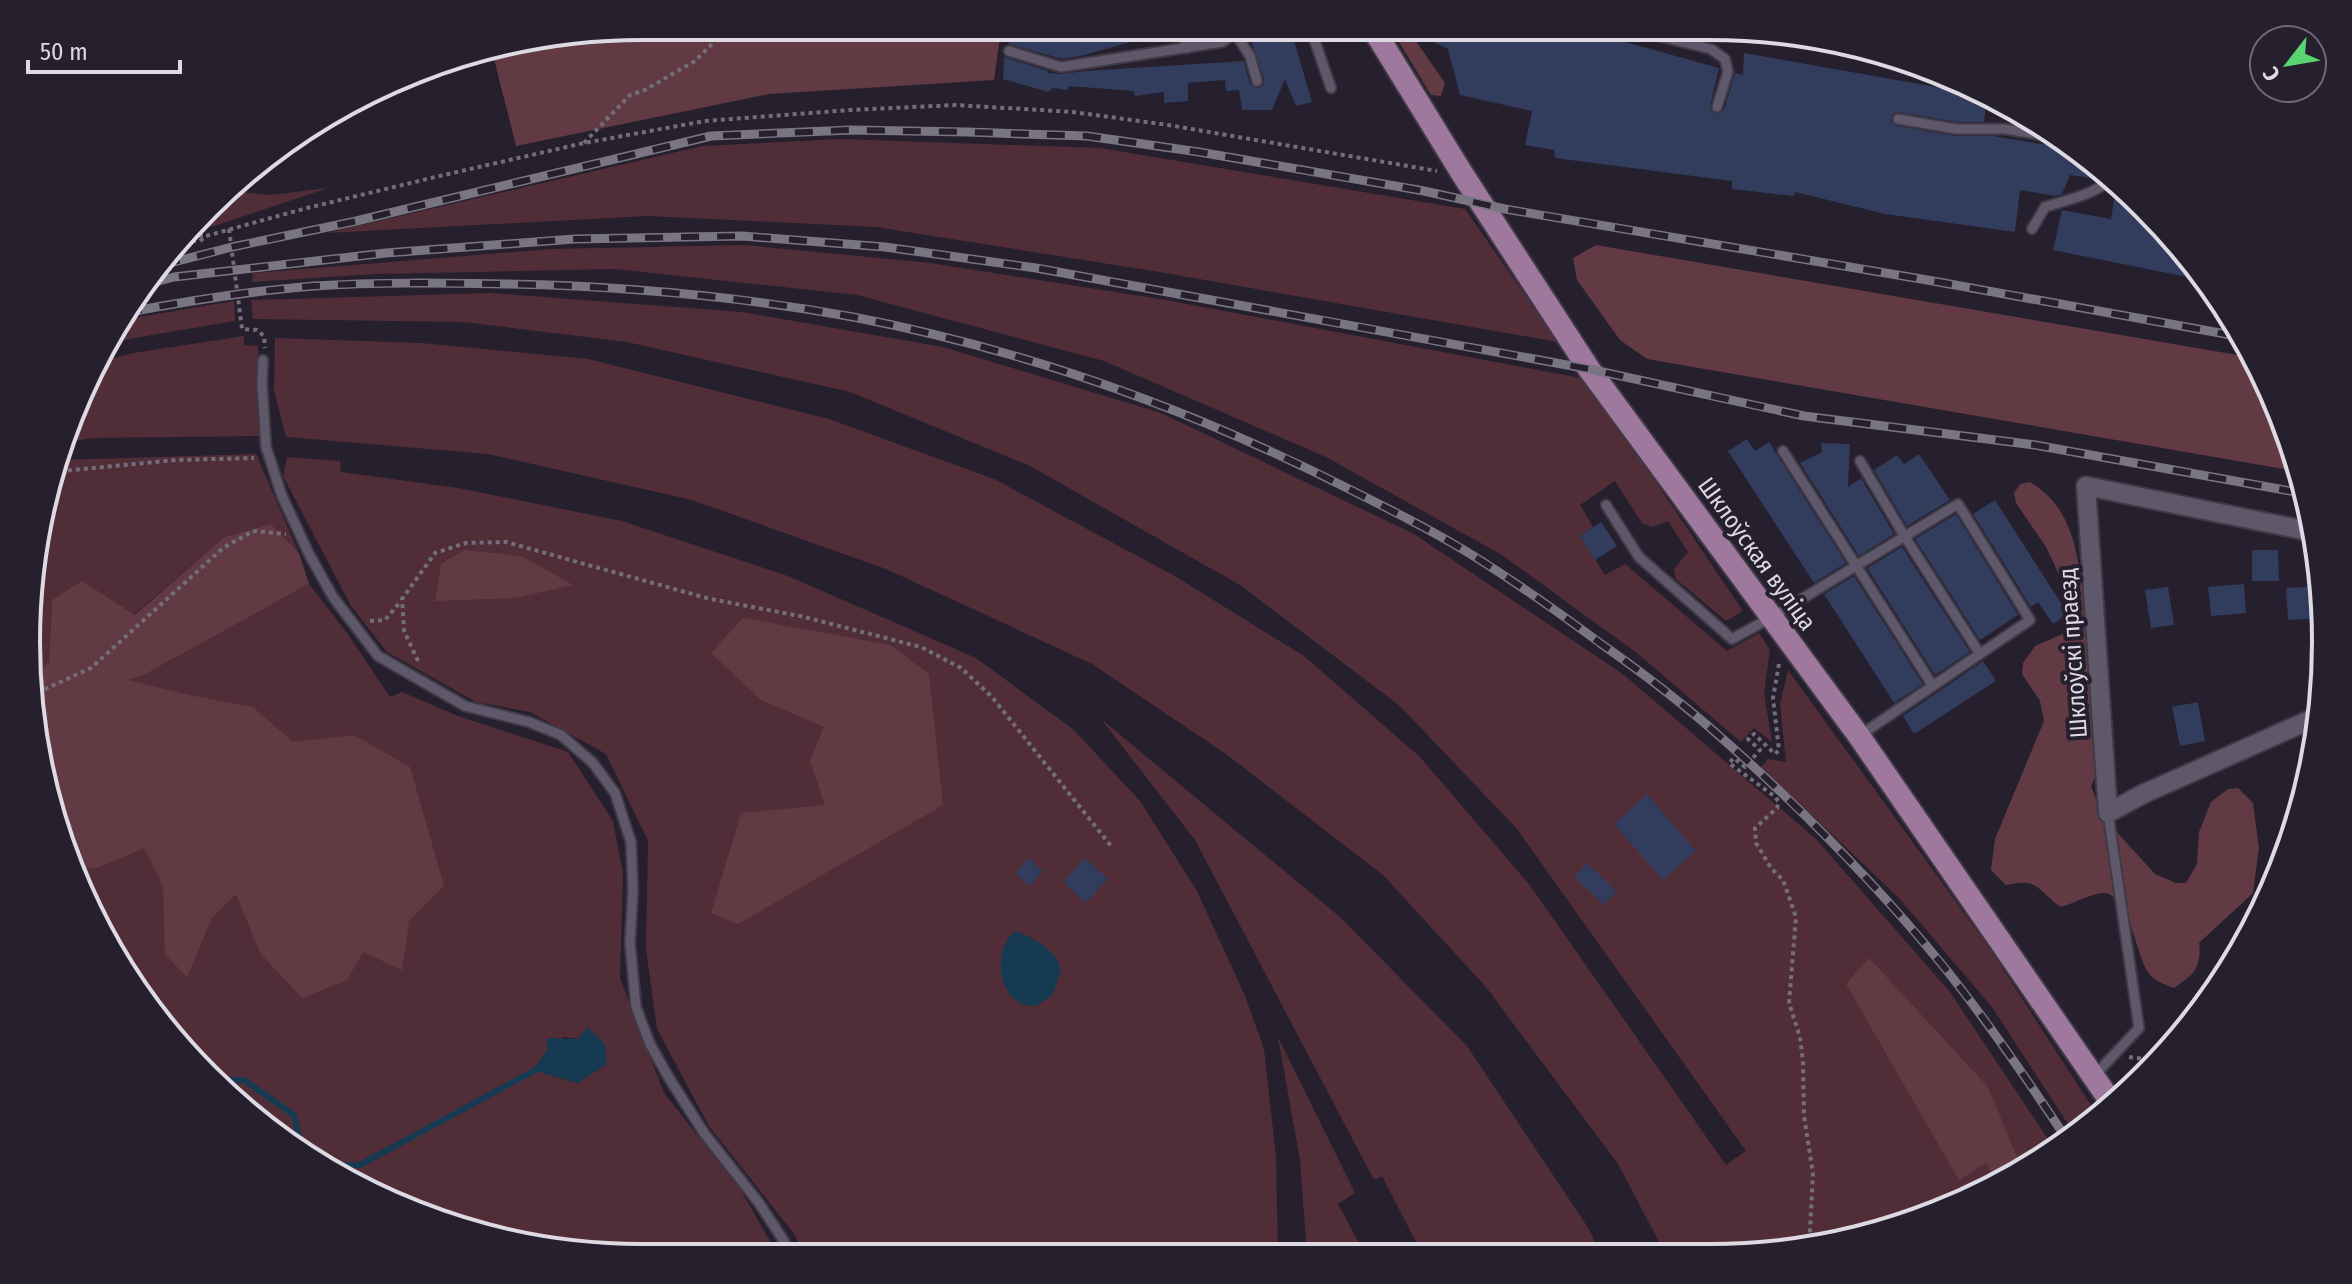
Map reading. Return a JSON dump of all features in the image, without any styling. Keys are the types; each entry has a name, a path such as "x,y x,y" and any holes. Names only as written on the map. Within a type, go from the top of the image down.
{"main road":[{"name":"Шклоўская вуліца","path":"1380,40 1589,369 1859,736 2107,1095"}],"street":[{"name":"Шклоўскі праезд","path":"2108,813 2086,486 2301,530"},
{"path":"2108,813 2143,794 2307,721"}],"lane":[{"path":"1185,40 1187,48"},
{"path":"1009,51 1061,67 1224,40"},
{"path":"1240,40 1250,56 1257,81"},
{"path":"1314,40 1331,88"},
{"path":"1675,40 1711,49 1725,59 1728,72 1717,107"},
{"path":"1898,119 1957,129 2005,129 2031,133"},
{"path":"2032,229 2045,207 2103,186"},
{"path":"263,360 268,457 282,496 333,597 378,656 465,706 529,722 561,735 593,763 615,793 631,842 633,889 630,943 636,1007 650,1044 669,1078 704,1133 759,1203 785,1244"},
{"path":"1783,451 1933,686"},
{"path":"1860,461 1980,654"},
{"path":"1606,505 1639,557 1732,639 1958,504 2030,620 1859,736"},
{"path":"2094,1076 2139,1028 2108,813"}],"path":[{"path":"584,143 630,95 645,90 695,61 714,40"},
{"path":"198,235 206,236 428,178 584,143 705,121 850,110 956,105 1073,112 1463,175"},
{"path":"229,229 242,329 257,330 264,336 263,360"},
{"path":"193,241 200,241 206,236"},
{"path":"65,471 176,460 268,457"},
{"path":"42,691 91,668 223,548 253,531 300,536"},
{"path":"352,623 385,620 435,553 466,543 506,542 710,599 800,616 921,647 961,668 992,697 1111,846"},
{"path":"402,599 404,631 416,659 436,688"},
{"path":"1792,646 1779,664 1773,698 1779,750 1775,754 1754,734 1748,739 1760,750 1745,767 1734,758 1729,763 1779,802 1777,808 1755,828 1756,843 1771,868 1783,880 1796,917 1789,1003 1800,1037 1804,1116 1813,1174 1810,1235"},
{"path":"2113,1056 2144,1059"}],"shaded area":[{"path":"642,40 999,40 994,80 769,94 516,146 494,59 525,52 563,45"},
{"path":"1398,40 1415,40 1445,83 1441,96 1431,95"},
{"path":"841,139 1100,148 1465,209 1558,342 1159,272 876,227 648,216 327,233 702,146"},
{"path":"328,188 203,230 242,192 270,195"},
{"path":"745,245 930,263 1166,300 1586,379 1743,611 1726,621 1676,579 1674,569 1688,552 1668,521 1653,527 1642,523 1615,481 1580,505 1593,527 1580,536 1605,575 1625,564 1727,651 1759,633 1770,650 1764,693 1772,742 1754,728 1741,742 1638,654 1502,555 1326,457 1104,361 857,295 615,269 377,274 252,282 253,273 551,249"},
{"path":"1596,245 2239,355 2266,412 2286,469 1647,359 1620,340 1577,280 1573,258"},
{"path":"490,293 742,312 943,347 1161,413 1414,534 1624,675 1816,839 1950,992 2049,1140 1976,1182 1904,1212 1866,1223 1789,1239 1749,1243 1660,1244 1618,1164 1486,987 1383,875 1226,754 1092,664 886,569 692,500 488,454 286,437 274,391 275,338 421,343 588,359 829,419 994,479 1173,575 1304,656 1420,757 1529,884 1726,1165 1746,1151 1517,829 1400,706 1240,585 1030,466 850,392 627,342 464,322 253,319 251,300"},
{"path":"234,301 235,321 121,340 135,318"},
{"path":"244,336 244,345 258,346 261,436 75,441 111,359"},
{"path":"256,454 299,553 271,524 224,537 134,615 52,600 49,662 41,670 41,603 45,563 69,460"},
{"path":"287,457 340,461 341,472 458,488 622,521 788,576 976,658 1074,730 1140,801 1197,891 1245,996 1264,1049 1276,1157 1278,1244 798,1244 795,1235 709,1126 657,1029 646,949 648,841 606,754 530,712 476,702 387,652 351,606 283,476"},
{"path":"2030,482 2053,501 2071,533 2103,675 2101,765 2091,786 2103,817 2155,874 2176,883 2186,883 2197,864 2199,832 2211,802 2228,789 2238,788 2253,803 2259,848 2253,893 2199,943 2195,970 2174,988 2156,980 2148,972 2126,914 2112,896 2099,893 2061,907 2032,884 2006,885 1991,870 1995,839 2044,721 2040,701 2022,674 2023,663 2035,646 2065,633 2070,624 2072,602 2046,547 2016,503 2014,493 2020,484"},
{"path":"271,524 299,553 309,584 144,675 128,680 253,707 293,742 354,735 410,767 444,886 409,921 402,970 363,952 347,980 302,998 260,953 236,894 212,918 187,977 165,954 163,886 144,848 97,868 84,868 61,798 45,721 41,670 49,662 52,600 82,581 135,615 224,537"},
{"path":"464,550 521,556 573,585 515,598 435,601 441,564"},
{"path":"309,584 390,697 402,692 458,716 568,752 613,821 623,874 620,978 664,1093 740,1189 771,1244 603,1243 563,1239 486,1223 448,1212 376,1182 308,1143 276,1120 216,1068 189,1039 141,976 121,943 102,908 72,836 52,759 43,704 144,675","holes":["564,1037 578,1039 607,1064 577,1083 534,1070 547,1050"]},
{"path":"743,618 890,645 929,674 943,805 738,924 711,913 741,813 825,805 810,761 824,727 761,700 711,653"},
{"path":"1788,670 1988,946 2092,1107 2069,1125 1992,1007 1898,897 1761,767 1768,759 1786,762 1780,704"},
{"path":"1101,719 1340,917 1467,1046 1596,1244 1417,1244 1382,1176 1374,1180 1195,840"},
{"path":"1869,958 1988,1087 2018,1159 1992,1173 1986,1163 1959,1180 1846,984"},
{"path":"1278,1037 1355,1193 1338,1204 1360,1244 1306,1244 1300,1160"}],"water":[{"path":"1015,931 1048,949 1061,971 1052,996 1035,1006 1024,1005 1013,998 1003,980 1001,958 1008,939"},
{"path":"587,1027 605,1044 607,1064 578,1083 533,1070 547,1050 547,1038 578,1039"}],"building":[{"path":"1008,40 1137,40 1062,59 1009,44"},
{"path":"1250,40 1294,40 1312,102 1296,106 1285,79 1272,110 1242,110 1239,90 1226,91 1225,80 1188,83 1188,101 1164,103 1164,92 1135,96 1133,91 1069,86 1067,90 1053,88 1048,92 1003,79 1004,57 1048,73 1061,74 1244,61 1250,84 1258,88 1263,86 1264,79"},
{"path":"1429,40 1618,40 1719,68 1710,106 1716,114 1724,110 1735,73 1743,75 1744,53 1946,89 1986,107 1984,122 1958,122 1898,112 1892,115 1891,121 1897,126 1956,136 1993,136 2048,145 2094,178 2070,175 2062,194 2056,196 2020,190 2015,232 1885,214 1795,192 1794,196 1732,189 1732,181 1555,158 1554,150 1525,145 1532,111 1460,95 1448,49"},
{"path":"2115,196 2163,245 2189,277 2053,250 2062,210 2111,219"},
{"path":"1747,439 1755,451 1769,442 1846,563 1814,583 1728,451"},
{"path":"1821,443 1850,444 1848,487 1861,478 1894,534 1859,556 1800,463 1822,452"},
{"path":"1919,454 1950,500 1907,526 1874,470 1897,455 1904,464"},
{"path":"1995,500 2068,614 2053,624 2038,602 2031,607 1973,514"},
{"path":"1956,514 2018,615 1980,640 1915,539"},
{"path":"1601,522 1617,546 1595,560 1580,536"},
{"path":"1902,547 1970,652 1935,675 1867,568"},
{"path":"2252,550 2278,550 2279,581 2252,581"},
{"path":"1854,576 1923,684 1894,703 1824,594"},
{"path":"2244,584 2246,613 2211,616 2208,587"},
{"path":"2168,587 2174,625 2151,628 2145,590"},
{"path":"2309,587 2311,619 2288,620 2286,588"},
{"path":"1983,661 1996,681 1914,734 1903,716"},
{"path":"2198,702 2205,741 2180,746 2172,707"},
{"path":"1647,794 1696,851 1663,880 1614,824"},
{"path":"1029,858 1043,871 1030,886 1015,874"},
{"path":"1085,858 1108,879 1086,903 1063,882"},
{"path":"1587,863 1617,891 1604,905 1574,877"}],"waterway":[{"path":"345,1165 360,1165 541,1067"},
{"path":"229,1080 244,1080 294,1115 299,1137"}],"railway":[{"path":"176,261 711,136 851,130 1087,136 1424,191 1505,209 2227,334"},
{"path":"161,281 386,253 575,239 742,236 885,247 1036,268 1589,369 1804,416 2035,445 2292,491"},
{"path":"140,310 266,291 362,284 549,285 723,298 853,317 982,347 1108,386 1231,434 1351,490 1464,550 1571,621 1708,726 1831,841 1917,935 1992,1031 2061,1131"}]}
